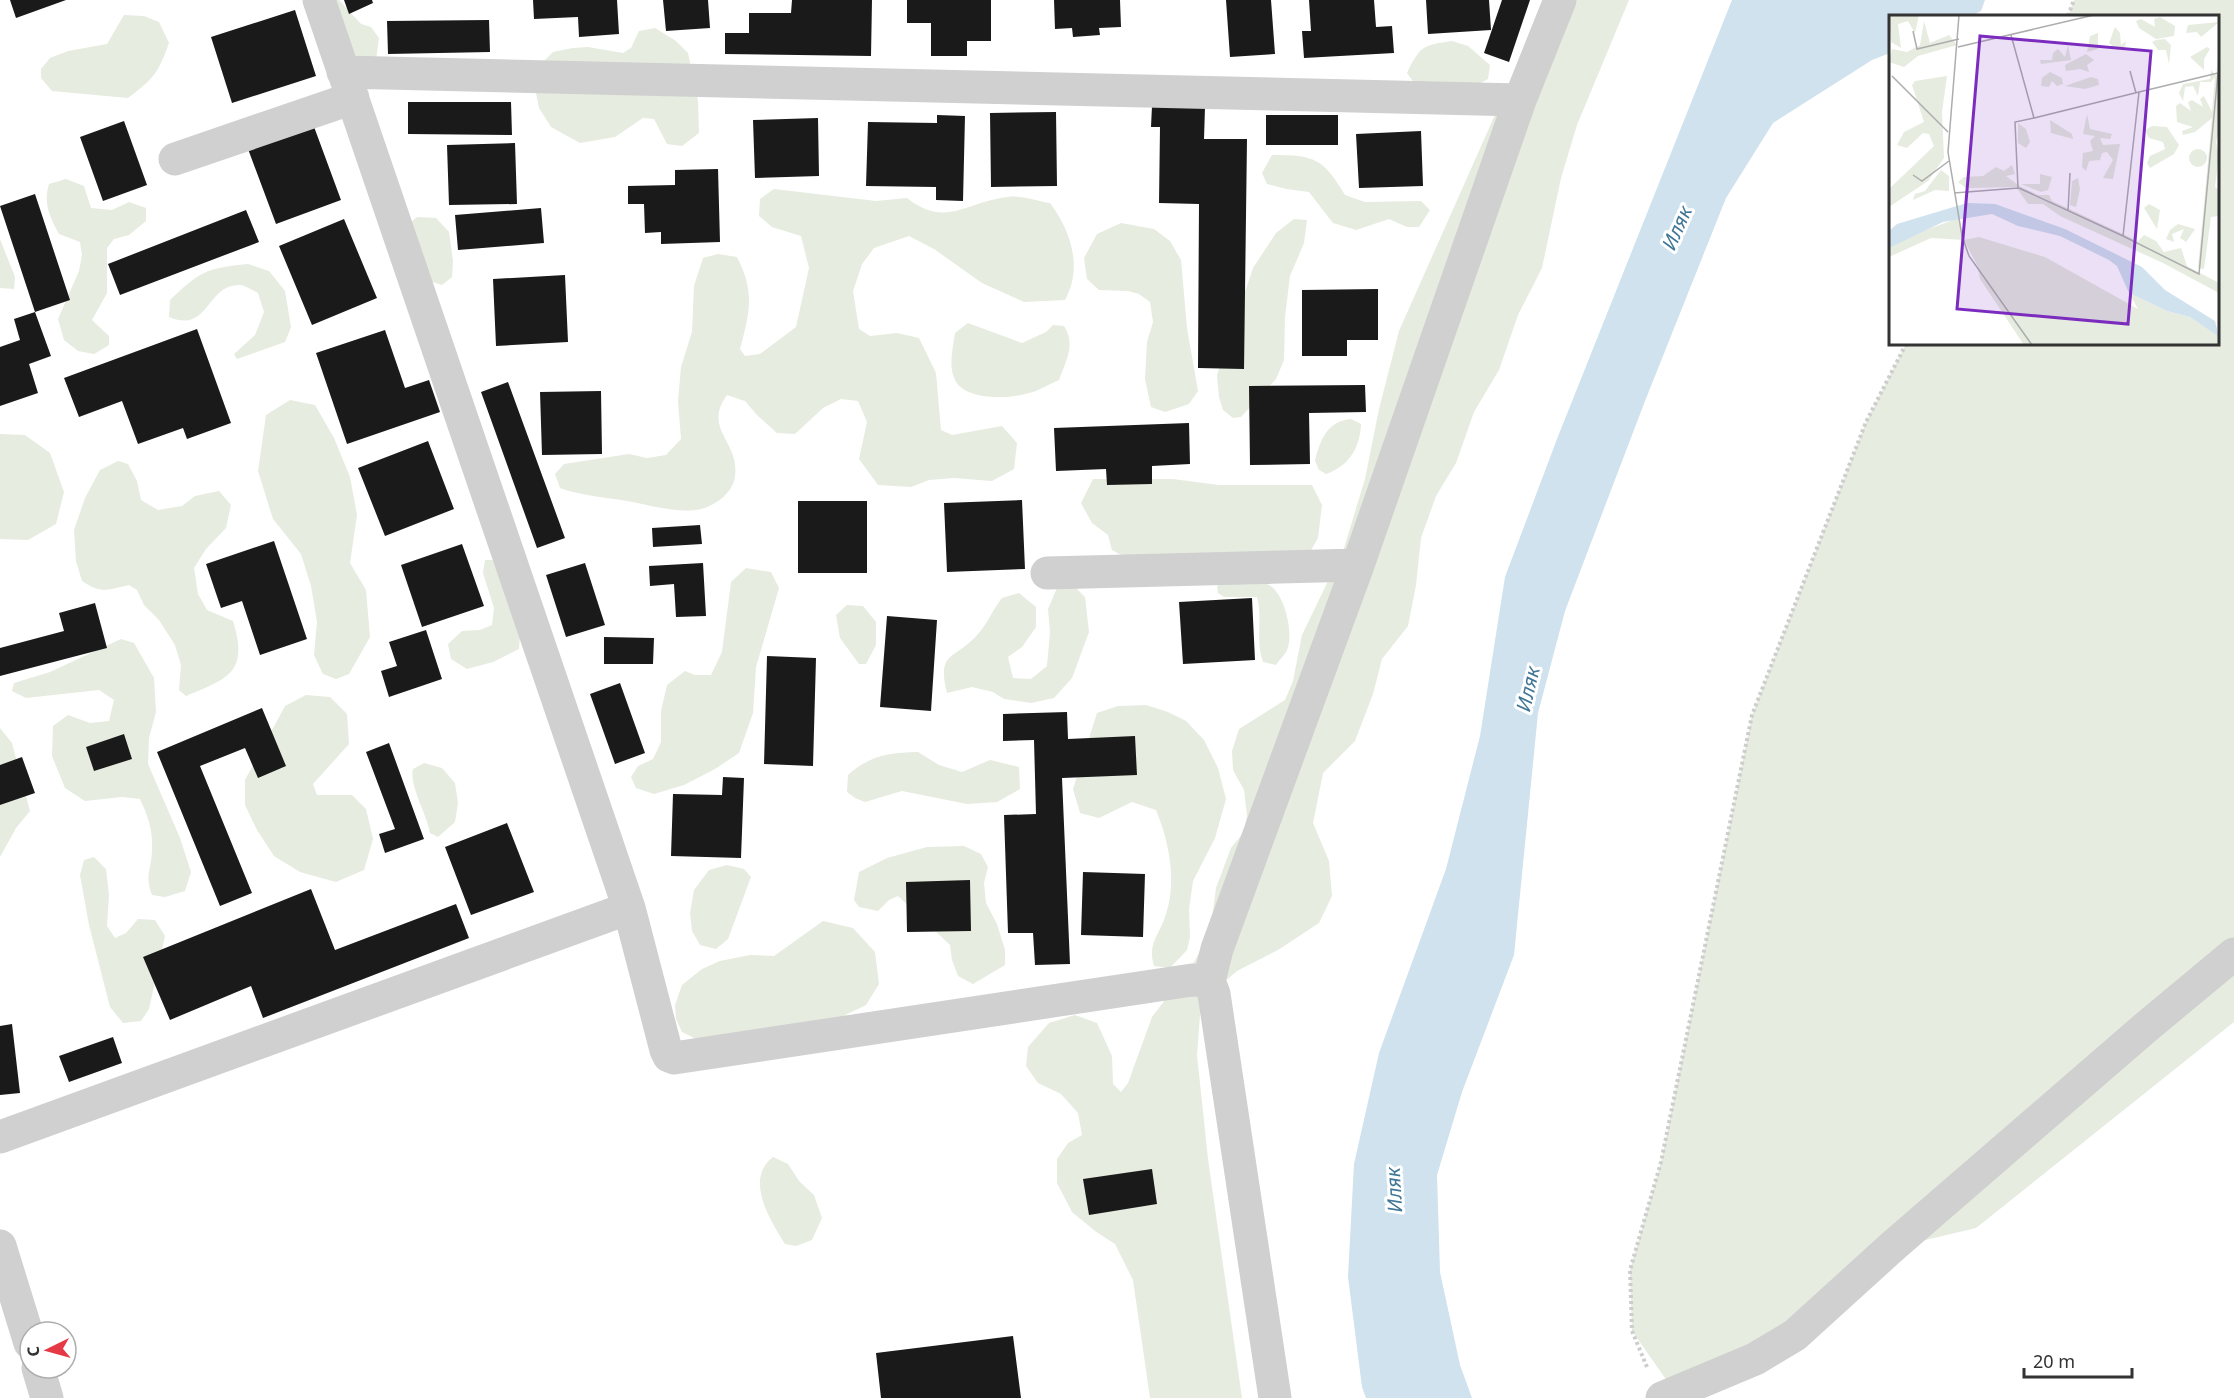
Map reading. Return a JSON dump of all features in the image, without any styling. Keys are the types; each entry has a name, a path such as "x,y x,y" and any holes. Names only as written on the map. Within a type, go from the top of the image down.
{"street":[{"path":"319,0 629,908 669,1056 674,1058 1192,980 1209,981"},
{"path":"1275,1398 1214,994 1209,981 1217,949 1358,565 1520,100 1560,0"},
{"path":"175,159 348,85 1520,100"},
{"path":"1047,573 1358,565"},
{"path":"0,1137 629,908"},
{"path":"1662,1398 1755,1359 1795,1335 1893,1246 2234,954"},
{"path":"0,1246 23,1320"},
{"path":"42,1380 47,1398"}],"path":[{"path":"2068,15 2074,0"},
{"path":"1648,1369 1632,1331 1630,1270 1661,1162 1752,715 1866,422 1905,345"}],"shaded area":[{"path":"324,0 339,0 361,24 371,27 379,38 376,60 362,82"},
{"path":"1546,0 1629,0 1577,125 1561,178 1542,268 1518,315 1499,370 1474,412 1456,463 1436,496 1421,538 1416,585 1408,626 1382,659 1373,694 1355,741 1323,773 1313,823 1329,861 1332,896 1319,923 1278,950 1237,971 1205,998 1200,1015 1197,1055 1208,1159 1242,1398 1150,1398 1133,1280 1115,1244 1072,1212 1057,1183 1057,1159 1068,1143 1082,1135 1078,1113 1061,1094 1038,1083 1026,1066 1028,1047 1049,1023 1075,1015 1097,1023 1112,1056 1113,1084 1121,1092 1128,1083 1152,1017 1194,962 1210,934 1216,888 1231,848 1244,832 1247,815 1244,790 1233,770 1232,751 1239,729 1285,700 1293,681 1302,635 1344,548 1365,479 1379,409 1399,331"},
{"path":"2074,0 2234,0 2234,1022 1976,1228 1879,1251 1763,1344 1672,1388 1632,1331 1630,1270 1661,1162 1752,715 1866,422 1905,345 2219,345 2219,15 2068,15"},
{"path":"124,15 144,16 159,22 169,43 162,62 149,80 128,98 52,91 41,78 41,69 50,58 68,51 107,44"},
{"path":"655,28 676,41 688,53 698,101 699,133 682,146 667,144 654,119 643,118 615,137 580,143 551,127 539,108 535,88 542,63 553,52 588,47 623,53 631,48 639,31"},
{"path":"1452,41 1468,46 1490,65 1488,79 1474,86 1415,84 1407,73 1419,52 1428,46"},
{"path":"1272,155 1298,156 1316,161 1330,173 1345,195 1365,202 1421,201 1430,210 1419,227 1407,227 1389,219 1356,230 1333,223 1309,192 1267,184 1262,173"},
{"path":"66,179 84,186 91,208 112,210 129,202 146,208 146,221 129,235 114,239 107,248 107,293 92,320 109,336 109,345 94,354 78,351 64,340 58,319 79,271 82,255 80,242 59,234 48,210 49,184"},
{"path":"774,189 876,201 907,198 921,207 945,212 957,211 993,199 1008,197 1024,197 1050,203 1064,225 1072,250 1073,275 1065,300 1024,302 982,283 934,249 909,236 874,248 862,264 853,291 859,329 870,336 897,333 919,338 936,373 941,430 952,435 1002,426 1017,443 1014,469 992,481 954,478 929,480 911,487 878,485 859,459 867,422 858,401 841,399 823,408 795,434 777,433 745,401 727,395 720,407 718,417 735,464 735,476 731,488 712,505 701,509 674,510 585,495 560,488 555,474 564,464 629,454 647,458 666,455 681,439 678,401 681,367 692,332 694,286 703,258 718,254 737,257 743,269 749,302 740,349 745,356 760,354 796,327 809,268 801,236 772,227 759,216 760,199"},
{"path":"417,217 436,218 449,232 453,261 452,277 442,285 429,281 408,225"},
{"path":"1294,219 1307,220 1304,243 1290,276 1285,317 1284,360 1276,379 1241,417 1233,418 1223,410 1217,375 1253,268 1276,233"},
{"path":"1121,223 1154,229 1170,241 1181,260 1187,328 1198,391 1189,404 1165,412 1151,407 1145,379 1147,342 1153,322 1150,302 1139,294 1128,291 1099,290 1087,279 1084,258 1097,234"},
{"path":"0,239 15,277 14,289 0,288"},
{"path":"248,264 269,271 285,291 291,327 285,342 237,359 234,354 255,335 264,312 258,293 241,285 230,286 221,292 201,314 193,319 182,320 169,317 170,300 204,273 222,267"},
{"path":"968,323 1022,343 1046,332 1053,325 1064,326 1068,333 1070,346 1059,380 1033,392 1000,397 978,395 960,387 953,375 952,350 955,333"},
{"path":"290,400 315,405 334,438 350,477 357,515 350,563 366,590 370,637 349,674 336,679 323,674 314,655 317,622 311,586 301,554 273,519 258,471 266,415"},
{"path":"1351,419 1361,424 1356,448 1347,461 1326,474 1319,470 1315,461 1320,445 1331,427 1343,420"},
{"path":"0,434 25,435 50,453 64,492 56,524 28,540 0,539"},
{"path":"118,461 128,464 137,481 141,500 158,510 182,506 195,496 219,491 231,505 226,528 206,549 194,568 198,594 207,610 233,621 238,652 236,663 224,678 186,696 179,690 181,665 175,645 159,620 144,605 137,590 129,585 104,590 94,588 82,581 76,561 74,530 85,498 100,470"},
{"path":"1093,479 1173,479 1219,485 1312,485 1322,505 1318,538 1310,552 1125,557 1112,550 1108,535 1092,523 1081,503"},
{"path":"485,560 495,560 520,636 519,649 493,662 467,669 451,659 448,644 462,631 480,630 492,625 494,608 483,573"},
{"path":"746,568 771,572 779,588 756,667 753,713 739,753 684,785 654,794 636,788 631,777 638,766 653,759 661,742 661,711 667,685 685,671 695,675 711,675 722,652 731,582"},
{"path":"1233,579 1251,579 1269,585 1284,605 1289,625 1289,643 1285,654 1276,665 1263,662 1257,597 1224,597 1218,593 1217,586"},
{"path":"1074,586 1085,597 1089,632 1072,678 1054,698 1031,703 1004,699 993,692 972,687 947,693 944,679 946,662 978,634 1002,598 1019,593 1036,607 1036,627 1022,647 1008,657 1013,678 1031,679 1047,666 1050,632 1048,609 1057,588"},
{"path":"847,605 863,606 876,622 876,645 866,664 859,664 840,638 836,615"},
{"path":"121,639 134,643 154,678 156,712 149,738 148,764 180,838 191,872 185,891 165,897 152,895 150,888 148,876 152,856 152,836 148,817 140,799 122,797 85,801 65,788 52,756 53,726 68,715 90,723 109,721 114,700 99,690 26,698 12,691 14,683 50,672"},
{"path":"306,695 330,697 347,714 349,744 313,784 317,795 352,795 366,809 373,839 364,870 336,882 300,872 274,856 257,830 245,805 245,780 285,706"},
{"path":"1146,705 1186,721 1204,740 1218,768 1226,799 1215,838 1193,881 1189,909 1190,937 1187,950 1170,968 1154,966 1152,958 1153,945 1166,914 1171,888 1168,848 1156,810 1132,802 1099,818 1080,813 1073,789 1097,713 1118,706"},
{"path":"0,728 12,743 30,811 16,828 0,857"},
{"path":"918,752 939,765 962,772 990,760 1019,767 1020,789 997,802 967,804 902,791 865,802 847,792 848,775 864,763 889,754"},
{"path":"424,763 442,768 455,783 458,803 455,822 438,837 430,833 412,776 413,769"},
{"path":"964,846 981,854 988,867 984,883 986,903 997,924 1005,950 1005,965 973,984 958,976 952,960 950,945 898,896 889,900 878,911 859,907 854,900 859,872 887,858 927,847"},
{"path":"94,857 106,869 109,895 107,926 115,938 126,933 138,919 155,920 165,936 149,1009 141,1021 123,1023 110,1007 89,925 80,875 84,860"},
{"path":"727,865 744,869 751,877 728,939 716,949 700,945 692,931 690,913 694,890 709,870"},
{"path":"823,921 853,928 875,952 879,984 866,1005 839,1018 700,1041 682,1032 676,1019 675,1005 682,985 702,969 720,961 750,955 774,956"},
{"path":"773,1157 788,1164 799,1181 814,1195 822,1218 812,1240 796,1246 785,1244 762,1200 761,1176 765,1166"}],"water":[{"name":"Иляк","path":"1732,0 1985,0 1981,11 1973,15 1889,15 1889,53 1872,60 1773,123 1726,198 1565,611 1538,713 1514,955 1462,1092 1437,1175 1440,1272 1460,1365 1472,1398 1366,1398 1362,1387 1348,1277 1354,1164 1379,1053 1446,869 1480,736 1505,577 1557,439"}],"building":[{"path":"10,0 66,0 16,18"},
{"path":"344,0 372,0 373,3 349,14"},
{"path":"533,0 617,0 619,34 579,37 578,17 534,19"},
{"path":"663,0 708,0 710,28 666,31"},
{"path":"792,0 872,0 871,56 725,54 725,33 749,33 749,13 791,13"},
{"path":"907,0 991,0 991,41 967,41 967,56 931,56 931,23 907,23"},
{"path":"1054,0 1120,0 1121,27 1099,28 1100,35 1073,37 1072,28 1055,29"},
{"path":"1226,0 1271,0 1275,54 1230,57"},
{"path":"1309,0 1374,0 1376,27 1392,26 1394,53 1304,58 1302,31 1311,31"},
{"path":"1426,0 1489,0 1491,30 1428,34"},
{"path":"1502,0 1530,0 1509,62 1484,53"},
{"path":"295,10 316,76 232,103 211,37"},
{"path":"489,20 490,52 388,54 387,21"},
{"path":"408,102 511,102 512,135 408,134"},
{"path":"1152,106 1205,107 1204,139 1247,139 1244,369 1198,368 1199,204 1159,203 1160,127 1151,127"},
{"path":"1056,112 1057,186 991,187 990,113"},
{"path":"937,115 965,116 963,201 936,200 936,187 866,186 868,122 937,123"},
{"path":"1266,115 1338,115 1338,145 1266,145"},
{"path":"818,118 819,176 755,178 753,120"},
{"path":"124,121 147,185 103,201 80,137"},
{"path":"313,124 341,200 276,224 248,149"},
{"path":"1421,131 1423,186 1359,188 1356,134"},
{"path":"515,143 517,204 449,205 447,145"},
{"path":"718,169 720,242 661,244 661,232 645,233 644,204 628,204 628,186 675,185 675,170"},
{"path":"35,194 70,300 35,312 0,206"},
{"path":"541,208 544,243 458,250 455,215"},
{"path":"246,210 259,242 120,295 108,264"},
{"path":"344,219 377,298 312,325 279,246"},
{"path":"565,275 568,342 496,346 493,279"},
{"path":"1378,289 1378,340 1347,340 1347,356 1302,356 1302,290"},
{"path":"35,312 51,356 29,364 38,393 0,406 0,347 20,340 14,319"},
{"path":"197,329 231,423 187,439 183,428 138,444 122,401 79,417 64,378"},
{"path":"385,330 405,388 429,380 440,412 347,444 316,353"},
{"path":"508,382 565,538 537,548 481,392"},
{"path":"1365,385 1366,412 1309,413 1310,464 1250,465 1249,386"},
{"path":"601,391 602,454 542,455 540,392"},
{"path":"1189,423 1190,464 1152,466 1152,484 1107,485 1106,469 1056,471 1054,428"},
{"path":"428,441 454,509 385,536 358,468"},
{"path":"1022,500 1025,569 947,572 944,503"},
{"path":"798,501 867,501 867,573 798,573"},
{"path":"700,525 702,544 653,547 652,528"},
{"path":"274,541 307,639 260,655 242,601 221,608 206,564"},
{"path":"462,544 484,606 422,627 401,565"},
{"path":"585,563 605,625 566,637 546,575"},
{"path":"703,563 706,616 676,617 674,584 650,586 649,566"},
{"path":"1252,598 1255,660 1183,664 1179,602"},
{"path":"95,603 107,648 0,676 0,648 64,631 59,613"},
{"path":"887,616 937,620 931,711 880,707"},
{"path":"426,630 442,679 389,697 381,671 397,666 389,642"},
{"path":"604,637 654,638 653,664 604,664"},
{"path":"767,656 816,658 813,766 764,764"},
{"path":"620,683 645,753 615,764 590,694"},
{"path":"262,708 286,766 258,778 245,748 200,766 252,893 220,906 157,752"},
{"path":"1067,712 1068,739 1135,736 1137,775 1062,778 1070,964 1035,965 1033,933 1008,933 1004,815 1036,814 1034,740 1003,741 1003,714"},
{"path":"124,734 132,759 94,771 86,747"},
{"path":"389,743 424,839 385,853 379,834 395,829 366,752"},
{"path":"22,757 35,793 0,805 0,765"},
{"path":"723,777 744,778 741,858 671,856 673,794 722,795"},
{"path":"507,823 534,892 471,915 445,847"},
{"path":"1083,872 1145,874 1143,937 1081,935"},
{"path":"970,880 971,931 907,932 906,882"},
{"path":"311,889 335,950 456,904 469,938 263,1018 251,986 170,1020 143,957"},
{"path":"12,1024 20,1093 0,1095 0,1026"},
{"path":"113,1037 122,1063 69,1082 59,1056"},
{"path":"1152,1169 1157,1204 1089,1215 1083,1179"},
{"path":"1013,1336 1021,1398 881,1398 876,1353"}]}
